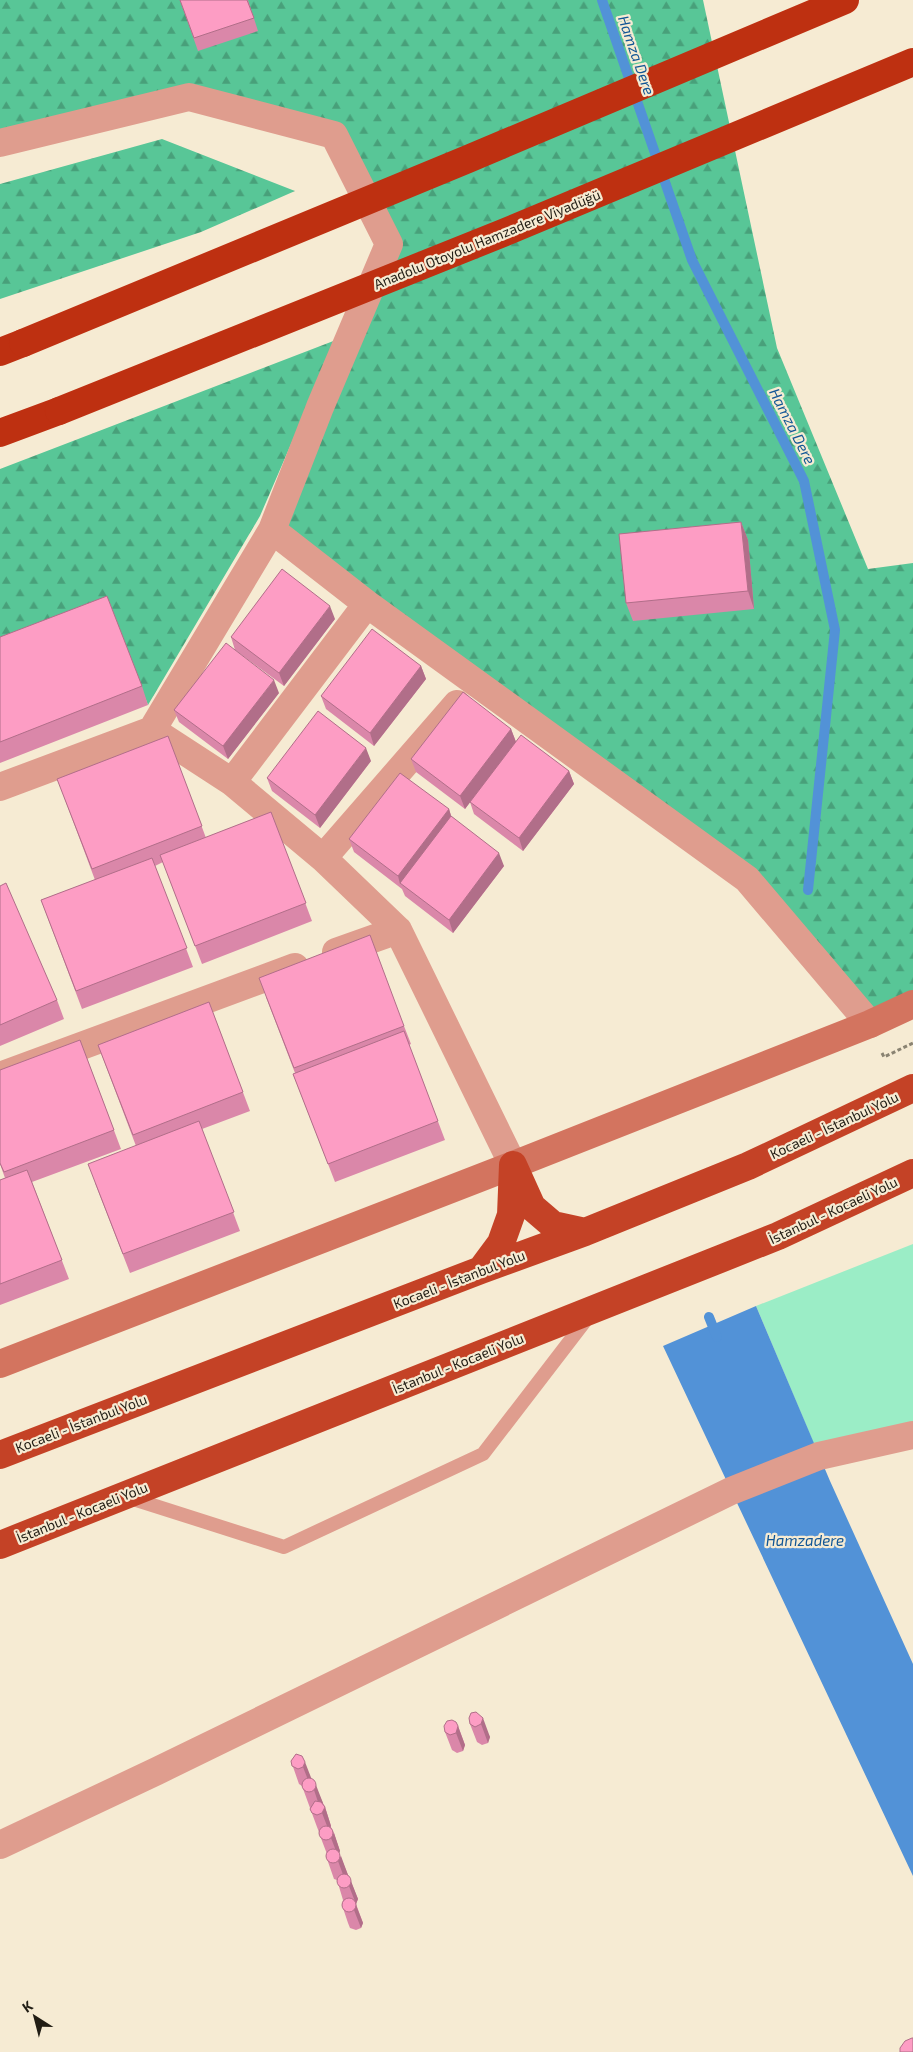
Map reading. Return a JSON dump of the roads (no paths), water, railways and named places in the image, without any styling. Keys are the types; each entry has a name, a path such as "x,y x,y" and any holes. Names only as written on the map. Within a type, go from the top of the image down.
{"highway":[{"path":"11,348 846,0"},
{"name":"Anadolu Otoyolu Hamzadere Viyadüğü","path":"0,433 503,234 913,62"},
{"name":"Kocaeli - İstanbul Yolu","path":"0,1455 481,1270 585,1232 748,1166 913,1088"},
{"path":"512,1165 532,1207 553,1225 585,1232"},
{"path":"481,1270 501,1243 511,1216 512,1165"},
{"name":"İstanbul - Kocaeli Yolu","path":"0,1545 778,1236 913,1173"}],"main road":[{"path":"0,1364 870,1024 913,1004"}],"street":[{"path":"0,143 189,97 334,135 389,244 320,407 272,530 152,730 0,786"},
{"path":"272,530 367,604 747,879 870,1024"},
{"path":"232,782 367,604"},
{"path":"323,858 476,682"},
{"path":"152,730 232,782 323,858 398,930 512,1165"},
{"path":"0,1076 398,930"},
{"path":"0,1845 157,1771 731,1491 819,1456 913,1435"}],"lane":[{"path":"123,1496 284,1547 482,1454 595,1308"}],"water":[{"name":"Hamzadere","path":"756,1306 830,1481 913,1664 913,1876 663,1346"}],"waterway":[{"name":"Hamza Dere","path":"602,0 692,260 804,481 835,630 808,890"},
{"name":"Hamzadere","path":"709,1317 717,1337"}]}
